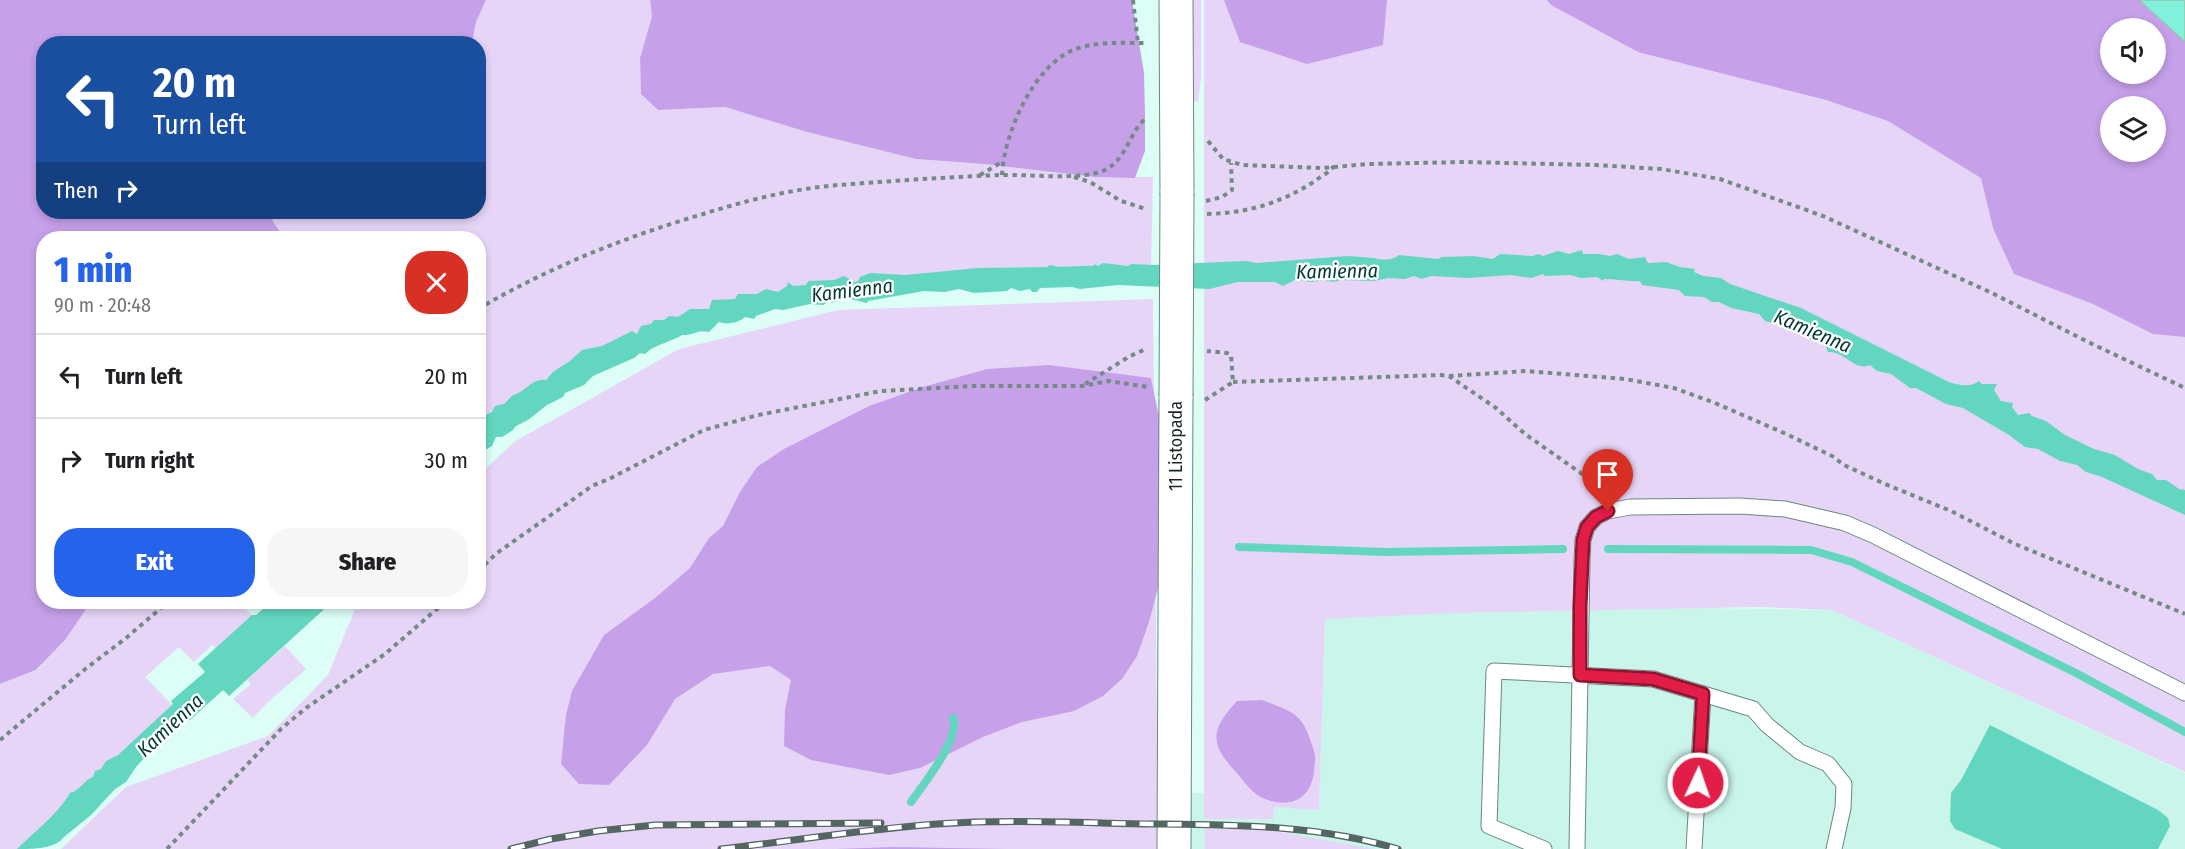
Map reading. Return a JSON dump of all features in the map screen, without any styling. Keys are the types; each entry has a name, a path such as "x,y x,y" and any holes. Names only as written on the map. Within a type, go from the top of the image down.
{"street":[{"name":"11 Listopada","path":"1168,0 1175,44"},
{"name":"11 Listopada","path":"1174,849 1176,0"}],"lane":[{"path":"1577,849 1583,540 1587,527 1596,517 1608,511 1630,507 1740,506 1785,509 1845,523 1874,535 2185,693"},
{"path":"1544,849 1489,826 1494,671 1653,679 1753,709 1767,725 1800,752 1828,764 1844,784 1843,808 1834,849"},
{"path":"1694,849 1703,694"}],"path":[{"path":"1133,0 1138,43"},
{"path":"1002,175 1003,161 1011,131 1044,72 1058,59 1073,50 1090,45 1122,44"},
{"path":"486,305 542,274 618,242 668,224 751,200 836,185 1002,175 1071,176 1104,170 1126,150 1143,120 1155,112 1177,109"},
{"path":"1203,133 1223,159 1242,165 1323,168 1368,164 1464,162 1596,165 1650,168 1719,179 1823,216 1992,293 2185,388"},
{"path":"976,177 1003,161"},
{"path":"1231,163 1232,190"},
{"path":"1233,358 1233,382"},
{"path":"1210,398 1233,382 1449,376 1527,370 1648,382 1684,392 1784,433 1832,456 1844,465 1951,511 2015,544 2185,614"},
{"path":"1449,376 1496,408 1525,434 1630,507"},
{"path":"486,564 591,486 704,430 758,415 881,392 973,386 1082,386 1109,381 1139,384 1176,396"},
{"path":"0,740 159,609"},
{"path":"167,849 280,729 306,708 386,654 437,609"}],"shaded area":[{"path":"0,0 486,0 476,22 473,36 36,36 36,219 272,219 279,231 36,231 36,609 86,609 65,640 36,670 0,684"},
{"path":"486,0 650,0 652,16 640,58 641,94 658,110 725,107 807,132 916,159 984,164 1095,177 1153,177 1151,268 722,306 486,422 486,231 279,231 272,219 486,219 486,36 473,36 476,22"},
{"path":"650,0 1132,0 1144,73 1145,151 1135,178 1095,177 984,164 916,159 807,132 725,107 658,110 641,94 640,58 652,16"},
{"path":"1192,0 1201,0 1201,78 1198,102 1192,101"},
{"path":"1204,0 2115,0 2095,22 2100,39 2100,84 2129,84 2152,96 2100,96 2100,162 2166,162 2166,103 2185,113 2185,772 1832,610 1759,607 1453,613 1325,619 1319,810 1274,807 1273,819 1204,819"},
{"path":"1224,0 1387,0 1383,45 1307,64 1240,42"},
{"path":"1547,0 2185,0 2185,337 2153,334 2093,304 2014,274 1993,228 1981,178 1888,121 1826,100 1638,52 1551,5"},
{"path":"1153,299 1158,849 61,849 126,787 268,736 328,675 355,609 486,609 486,468 514,442 679,349 838,310"},
{"path":"1049,365 1151,378 1159,417 1163,548 1158,588 1137,656 1122,679 1103,696 1074,711 1022,722 983,737 920,768 889,775 811,760 784,746 785,710 791,680 770,666 713,674 675,699 647,745 609,785 579,784 561,764 566,715 572,691 604,635 655,598 690,568 709,538 723,526 740,492 757,467 784,449 869,406 923,387 987,369"},
{"path":"1568,606 1832,610 2185,773 2185,849 410,849 1128,791 1270,795 1319,810 1325,619"},
{"path":"86,609 246,609 252,615 216,649 212,645 194,662 179,647 145,677 172,705 22,849 0,849 0,684 37,670 65,640"},
{"path":"285,646 306,669 253,718 233,699 251,684 247,680"},
{"path":"1262,700 1297,716 1306,729 1314,751 1315,765 1309,788 1299,799 1292,802 1275,802 1256,794 1226,761 1217,743 1218,727 1237,701"},
{"path":"1205,828 1268,830 1374,849 1205,849"},
{"path":"893,847 1007,849 836,849"}],"water":[{"name":"Kamienna","path":"1582,250 1583,254 1610,256 1617,254 1629,259 1645,257 1648,263 1666,262 1695,269 1694,272 1703,276 1721,278 1730,284 1801,308 1949,382 1964,385 1972,385 1979,381 1982,384 1997,384 1994,390 2001,401 2013,403 2012,407 2018,415 2029,413 2046,421 2065,435 2094,449 2115,455 2138,469 2152,474 2157,480 2166,480 2179,489 2185,490 2185,515 2086,472 2077,465 2060,461 2038,449 2025,447 1963,408 1946,404 1916,388 1910,388 1891,374 1877,371 1870,365 1860,366 1840,355 1828,352 1825,345 1793,332 1787,327 1765,321 1759,314 1731,308 1704,297 1685,296 1679,290 1642,285 1640,281 1604,279 1603,281 1597,277 1581,278 1570,275 1545,276 1543,274 1531,278 1511,275 1468,278 1432,276 1421,279 1414,276 1405,279 1334,282 1295,280 1283,286 1275,282 1238,282 1209,289 1118,285 1080,289 1040,288 1037,292 1032,292 1030,289 1020,291 1011,288 1007,291 974,293 959,289 944,292 924,291 867,303 847,298 831,303 830,301 823,305 810,304 783,310 775,309 756,316 754,319 745,317 732,323 719,322 709,332 682,335 645,354 640,353 634,358 593,376 584,385 565,393 563,397 547,405 513,430 502,437 496,437 492,446 486,450 486,415 492,412 495,406 504,404 513,395 532,383 546,380 582,350 602,346 632,331 637,334 641,326 651,324 654,320 664,320 669,316 678,317 690,309 709,309 712,300 735,299 738,294 757,294 766,289 778,292 787,286 788,282 793,286 806,285 808,281 834,280 844,276 855,282 870,273 905,275 978,268 1048,267 1049,265 1066,267 1095,264 1098,266 1103,263 1128,266 1131,264 1245,261 1257,263 1347,256 1384,260 1399,255 1438,259 1473,256 1493,259 1500,254 1543,256 1558,251 1569,254"},
{"name":"Kamienna","path":"263,609 324,609 229,696 223,690 190,720 181,722 171,729 136,767 126,782 115,789 91,815 60,841 44,848 17,849 53,815 70,793 93,777 95,771 101,769 106,761 118,755 173,704 171,701 205,672 198,664 252,615 256,615"},
{"path":"1990,725 2158,810 2168,818 2170,826 2158,849 2002,849 1955,829 1950,821 1951,793 1961,780"}],"building":[{"path":"2139,0 2185,0 2185,42 2166,25 2166,18 2159,18"}],"waterway":[{"path":"1239,547 1386,552 1563,549"},
{"path":"1608,549 1811,550 1852,562 2076,673 2185,732"},
{"path":"911,802 946,749 954,727 953,718"}],"railway":[{"path":"721,849 910,826 1019,822 1278,828 1338,835 1398,849"},
{"path":"511,849 598,831 655,825 881,823"}],"route":[{"path":"1608,511 1596,517 1587,527 1583,540 1580,675 1653,679 1703,694 1698,783"}]}
